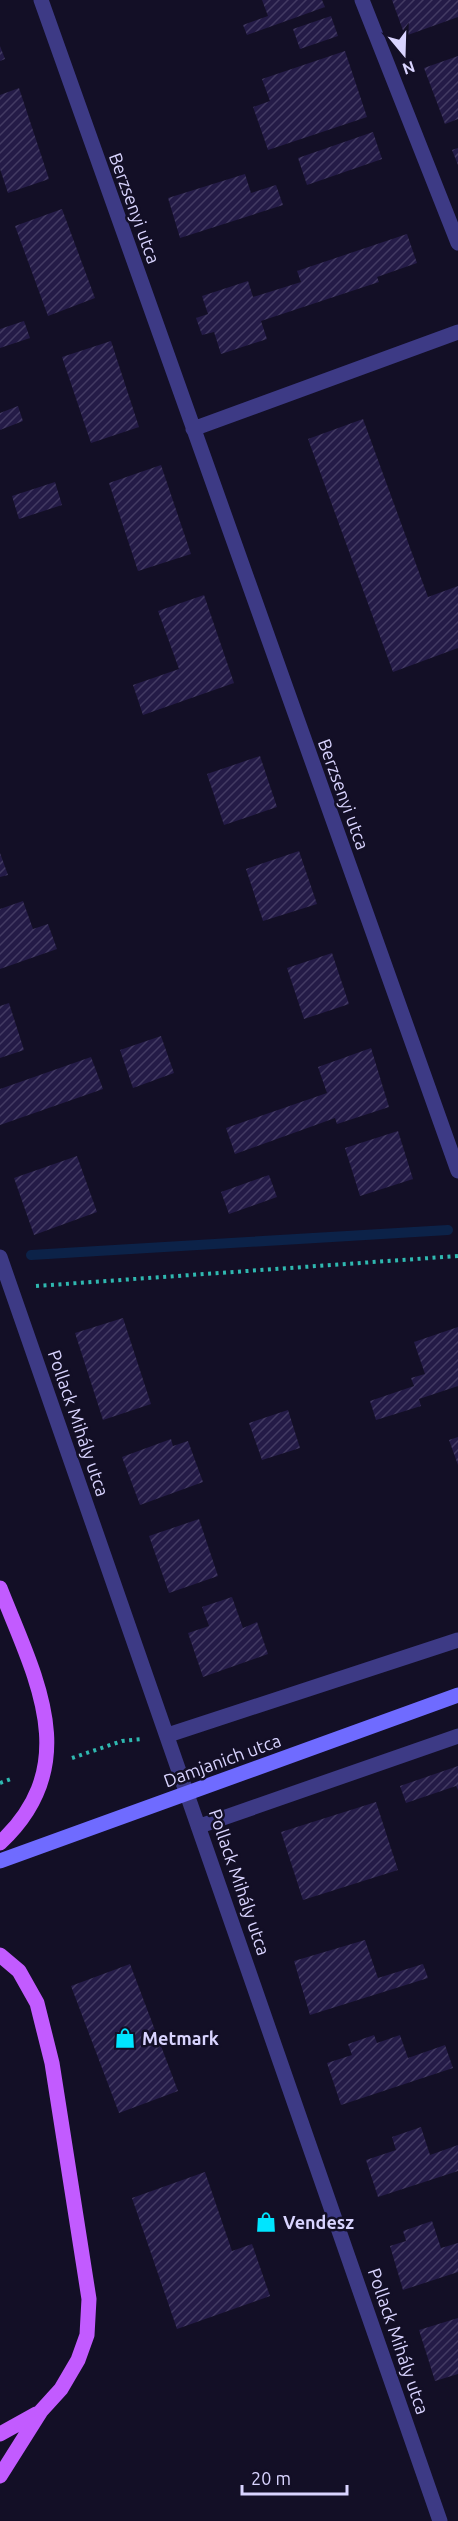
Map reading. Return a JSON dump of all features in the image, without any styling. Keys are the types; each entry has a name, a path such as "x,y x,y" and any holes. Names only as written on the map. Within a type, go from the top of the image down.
{"main road":[{"path":"0,1588 38,1683 48,1736 42,1780 36,1795 21,1823 0,1843"},
{"name":"Damjanich utca","path":"0,1861 458,1695"},
{"path":"0,1955 19,1971 37,2002 52,2063 89,2299 87,2335 78,2360 61,2389 41,2411 0,2476"},
{"path":"0,2434 41,2411"}],"street":[{"name":"Berzsenyi utca","path":"41,0 458,1171"},
{"path":"362,0 458,243"},
{"path":"193,429 458,332"},
{"name":"Pollack Mihály utca","path":"0,1257 200,1826 440,2521"},
{"path":"168,1735 458,1640"},
{"path":"200,1826 458,1736"}],"path":[{"path":"11,1287 458,1256"},
{"path":"67,1760 122,1742 168,1735"},
{"path":"0,1783 22,1775"}],"building":[{"path":"262,0 322,0 325,7 247,35 243,25 268,16"},
{"path":"392,0 458,0 458,17 405,36"},
{"path":"331,16 338,36 300,49 293,29"},
{"path":"0,46 5,59 0,61"},
{"path":"345,51 367,117 268,150 253,107 270,101 262,79"},
{"path":"458,56 458,119 445,124 424,68"},
{"path":"19,88 49,179 8,193 0,169 0,95"},
{"path":"373,132 382,159 307,185 298,158"},
{"path":"458,148 458,165 452,150"},
{"path":"245,174 251,193 276,185 283,205 180,238 168,198"},
{"path":"62,209 95,298 48,316 15,226"},
{"path":"407,234 417,263 377,277 379,282 261,321 267,339 221,354 214,332 202,335 196,318 208,314 202,296 248,281 253,297 301,282 297,271"},
{"path":"24,321 30,338 0,348 0,329"},
{"path":"111,341 139,427 91,443 62,357"},
{"path":"18,406 23,421 0,430 0,413"},
{"path":"363,419 428,597 458,586 458,648 393,672 308,439"},
{"path":"161,465 191,554 138,571 109,483"},
{"path":"55,482 62,505 19,519 12,496"},
{"path":"204,595 234,683 143,715 133,685 179,669 158,611"},
{"path":"260,756 277,807 224,825 207,774"},
{"path":"299,851 317,904 263,921 246,869"},
{"path":"0,853 8,875 0,877"},
{"path":"23,901 33,929 48,924 57,949 0,969 0,909"},
{"path":"332,953 349,1004 304,1019 287,968"},
{"path":"9,1003 24,1050 0,1058 0,1006"},
{"path":"161,1036 174,1073 133,1088 120,1050"},
{"path":"371,1048 389,1107 337,1124 335,1118 235,1154 226,1128 327,1093 318,1067"},
{"path":"91,1057 103,1089 0,1125 0,1089"},
{"path":"398,1131 413,1179 360,1196 345,1148"},
{"path":"77,1156 97,1212 34,1235 14,1178"},
{"path":"269,1175 277,1197 229,1214 221,1192"},
{"path":"123,1318 151,1404 103,1420 75,1333"},
{"path":"458,1327 458,1386 419,1399 421,1406 376,1420 370,1401 414,1386 411,1378 425,1374 414,1342"},
{"path":"288,1410 300,1448 262,1460 249,1423"},
{"path":"458,1437 458,1465 449,1440"},
{"path":"171,1439 173,1446 188,1441 203,1482 140,1505 122,1457"},
{"path":"199,1519 218,1576 169,1593 149,1536"},
{"path":"232,1597 243,1628 257,1622 268,1654 203,1677 188,1633 209,1626 202,1607"},
{"path":"458,1766 458,1790 456,1786 406,1803 400,1786"},
{"path":"376,1802 398,1870 303,1900 281,1832"},
{"path":"365,1940 378,1978 423,1964 428,1978 310,2015 294,1961"},
{"name":"Metmark","path":"130,1964 178,2091 119,2113 71,1986"},
{"path":"374,2035 377,2043 400,2035 408,2058 445,2045 453,2068 341,2105 327,2063 352,2055 348,2044"},
{"path":"421,2127 430,2155 458,2145 458,2171 378,2197 366,2160 396,2150 392,2137"},
{"path":"205,2172 232,2251 252,2244 270,2296 177,2329 132,2198"},
{"path":"432,2221 441,2248 458,2243 458,2272 403,2290 390,2246 406,2241 403,2231"},
{"path":"458,2318 458,2374 435,2381 419,2330"}],"waterway":[{"path":"31,1255 448,1230"}],"place":[{"name":"Metmark","path":"125,2038"},
{"name":"Vendesz","path":"266,2222"}]}
